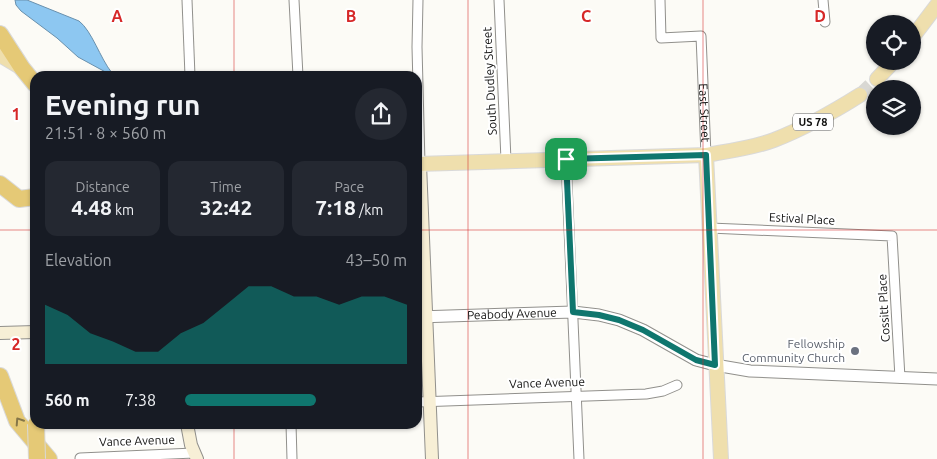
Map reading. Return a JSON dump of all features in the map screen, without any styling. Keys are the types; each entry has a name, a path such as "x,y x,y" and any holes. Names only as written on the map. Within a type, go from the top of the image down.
{"highway":[{"path":"0,34 30,78"},
{"path":"0,184 19,199 30,198"},
{"path":"0,376 17,421 50,459"},
{"path":"36,429 37,459"}],"main road":[{"path":"921,26 937,5"},
{"path":"0,55 30,74"},
{"path":"877,78 885,70"},
{"name":"US 78","path":"422,164 706,155 741,149 774,140 804,126 860,95"},
{"name":"East Street","path":"706,155 721,459"},
{"path":"422,317 424,401 432,459"},
{"path":"0,333 30,332"},
{"path":"188,429 196,456"}],"street":[{"path":"187,0 190,71"},
{"path":"294,0 298,71"},
{"path":"417,71 418,0"},
{"name":"South Dudley Street","path":"499,0 506,160"},
{"name":"East Street","path":"660,0 661,38 701,36 706,155"},
{"path":"824,0 825,22"},
{"path":"566,159 579,459"},
{"name":"Estival Place","path":"710,228 892,236"},
{"name":"Cossitt Place","path":"892,236 900,378"},
{"name":"Peabody Avenue","path":"422,317 573,312 599,315 619,320 643,330 696,360 715,365"},
{"path":"715,365 750,371 937,379"},
{"name":"Vance Avenue","path":"424,401 656,393 676,385"},
{"path":"291,429 292,459"},
{"name":"Vance Avenue","path":"80,458 196,456"}],"water":[{"path":"15,0 27,0 79,21 84,25 111,71 104,71 78,57 16,5"}],"tunnel":[{"path":"860,95 877,79"}],"place":[{"name":"Fellowship Community Church","path":"855,351"}],"route":[{"path":"706,155 715,365 682,354 643,330 619,320 573,312 566,159 706,155"}]}
